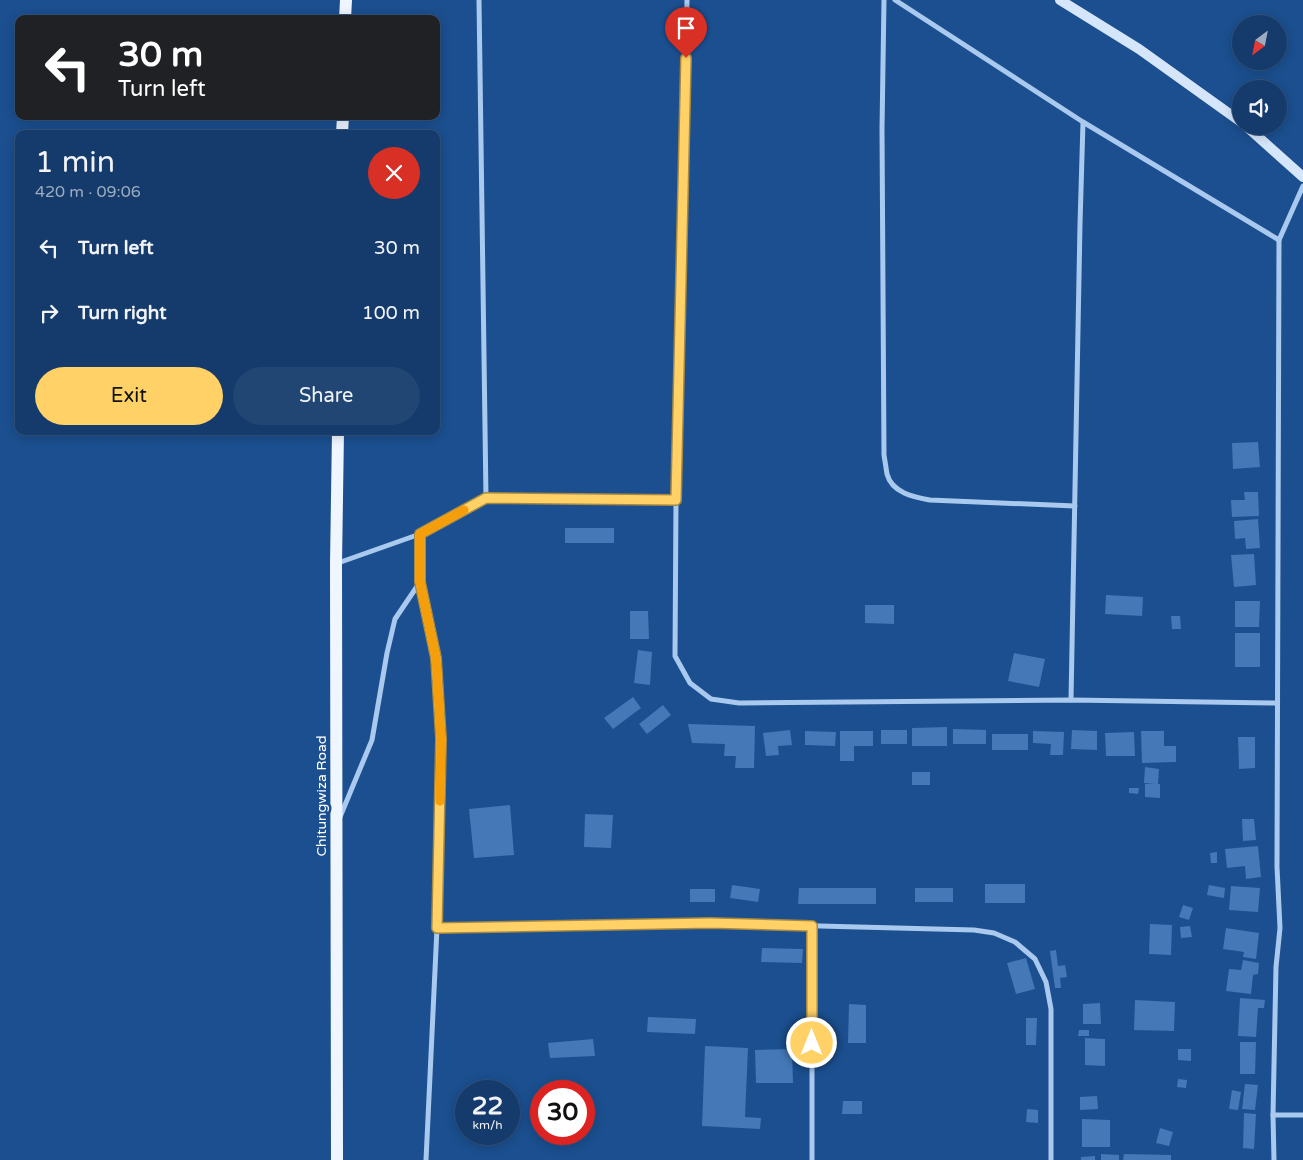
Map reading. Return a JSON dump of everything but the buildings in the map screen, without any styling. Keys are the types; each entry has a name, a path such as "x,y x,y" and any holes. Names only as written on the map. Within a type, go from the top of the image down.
{"main road":[{"path":"345,15 346,0"},
{"name":"Chitungwiza Road","path":"337,1160 336,564 338,435"}],"street":[{"path":"479,0 486,498"},
{"path":"687,0 676,500 675,656 690,683 711,699 739,703 1071,700 1277,703"},
{"path":"884,0 882,148 884,454 888,477 896,488 910,496 930,500 1075,506"},
{"path":"895,0 1083,122 1279,240"},
{"path":"1060,0 1139,49 1232,116"},
{"path":"1071,700 1083,122"},
{"path":"1256,135 1303,177"},
{"path":"1274,1160 1276,967 1280,928 1277,867 1279,240 1303,186"},
{"path":"336,564 420,534 486,498 676,500"},
{"path":"420,534 420,582 436,658 441,739 437,928 426,1160"},
{"path":"336,826 372,740 387,653 395,619 420,582"},
{"path":"437,928 710,923 981,931 994,933 1016,942 1035,959 1046,982 1051,1009 1051,1160"},
{"path":"812,926 812,1160"},
{"path":"1273,1115 1303,1115"}],"slow traffic":[{"path":"440,801 441,739 436,658 420,582 420,534 464,510"}],"route":[{"path":"686,58 676,500 486,498 420,534 420,582 436,658 441,739 437,928 710,923 812,926 812,1043"}]}
